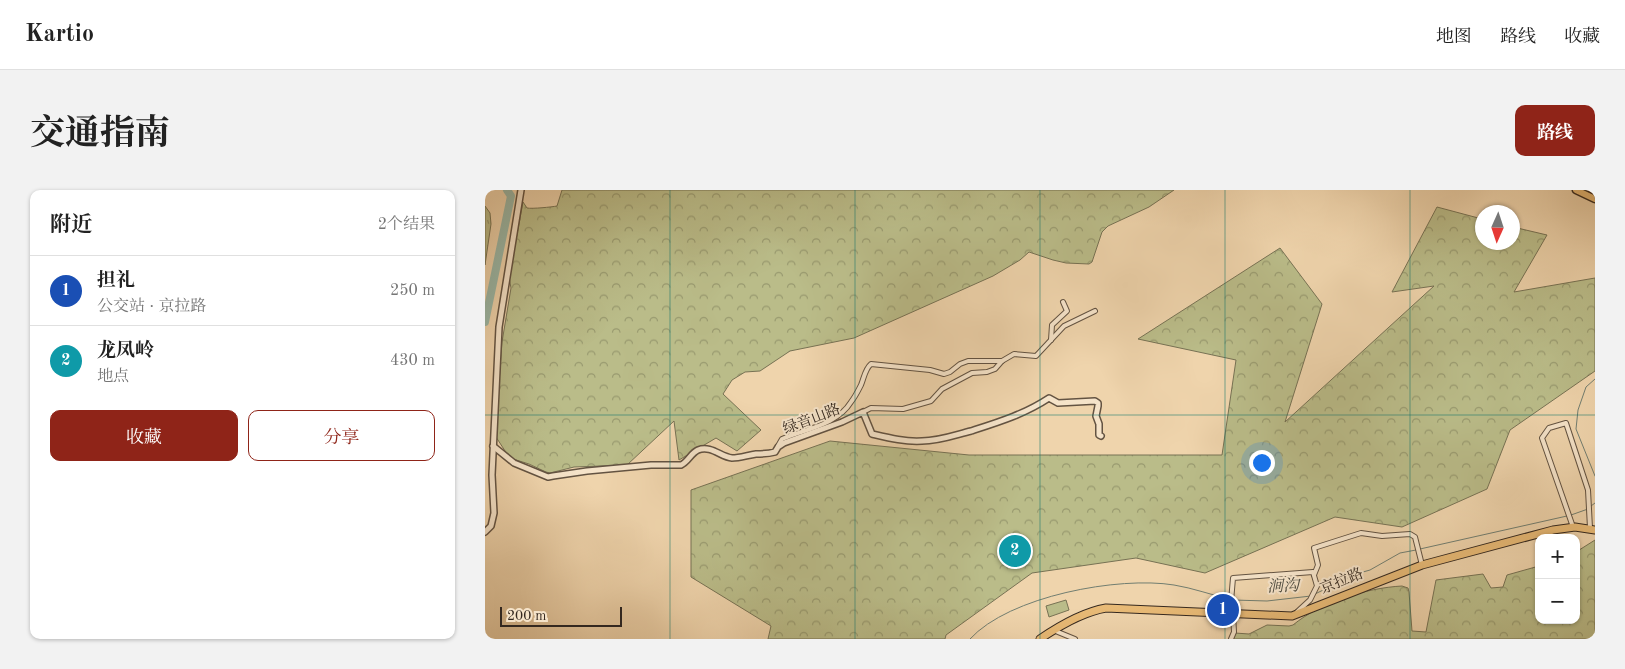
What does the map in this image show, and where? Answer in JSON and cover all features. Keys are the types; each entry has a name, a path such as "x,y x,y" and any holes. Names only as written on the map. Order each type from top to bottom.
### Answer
{"highway":[{"name":"京拉路","path":"1040,639 1053,630 1089,613 1106,608 1292,616 1422,565 1572,524 1593,529"}],"main road":[{"path":"1577,190 1595,199"}],"street":[{"path":"485,532 491,526 494,512 491,475 499,327 521,190"},
{"path":"1051,340 1052,325 1067,311 1063,302"},
{"path":"778,447 782,439 832,420 841,414 850,404 871,364 930,370 944,374 968,362 1002,360 1014,354 1036,356 1064,326 1095,311"},
{"path":"863,412 871,408 903,409 931,401 942,389 972,373 987,372 995,369 1002,360"},
{"name":"绿音山路","path":"493,446 514,463 548,477 651,465 681,465 685,464 698,450 716,451 733,458 768,454 775,452 784,443 863,412 872,434 903,440 923,441 949,437 1021,414 1049,398 1058,403 1095,401 1098,403 1095,416 1099,424 1099,436 1101,436"},
{"path":"1572,524 1542,438 1549,428 1566,423 1589,494 1590,518 1593,529"},
{"path":"1292,616 1310,600 1317,586 1314,575 1318,565 1314,548 1361,533 1382,536 1410,534 1415,537 1422,565"},
{"path":"1231,639 1234,632 1230,605 1233,578 1313,572 1314,575"},
{"path":"1053,630 1075,639"}],"green space":[{"path":"562,190 1174,190 1149,207 1108,226 1102,232 1092,262 1089,264 1066,263 1029,252 1020,260 993,276 854,338 790,351 760,371 745,372 732,380 723,394 761,430 737,451 716,438 679,460 674,421 627,465 574,467 550,473 513,459 507,454 496,437 496,424 502,342 511,288 509,277 523,202 527,208 557,206"},
{"path":"485,206 490,213 491,224 485,265"},
{"path":"1437,207 1475,217 1475,250 1520,250 1520,229 1547,235 1514,292 1595,278 1595,371 1510,430 1487,489 1402,527 1335,517 1205,573 1136,558 1032,573 946,635 945,639 768,639 771,626 691,577 691,490 830,441 969,455 1222,455 1236,360 1138,339 1280,248 1322,304 1285,422 1434,286 1392,292"},
{"path":"1595,540 1595,639 1230,639 1235,633 1249,634 1267,625 1293,625 1317,609 1359,593 1402,586 1408,588 1409,592 1412,631 1426,632 1436,580 1483,574 1491,588 1503,587 1507,575 1535,567 1535,624 1580,624 1580,549"},
{"path":"1066,600 1069,610 1049,617 1046,606"}],"waterway":[{"path":"485,322 511,196 507,190"},
{"name":"涧沟","path":"1595,379 1586,387 1578,410 1576,429 1595,476"},
{"name":"涧沟","path":"1591,506 1595,503"},
{"name":"涧沟","path":"1571,515 1588,509"},
{"name":"涧沟","path":"1420,549 1567,516"},
{"name":"涧沟","path":"1315,594 1356,574 1370,570 1400,553 1416,550"},
{"name":"涧沟","path":"970,639 988,624 1011,611 1066,592 1096,587 1151,583 1174,585 1230,599"},
{"name":"涧沟","path":"1233,600 1267,601 1311,596"}],"place":[{"name":"龙凤岭","path":"1015,551"},
{"name":"担礼","path":"1223,610"}]}
